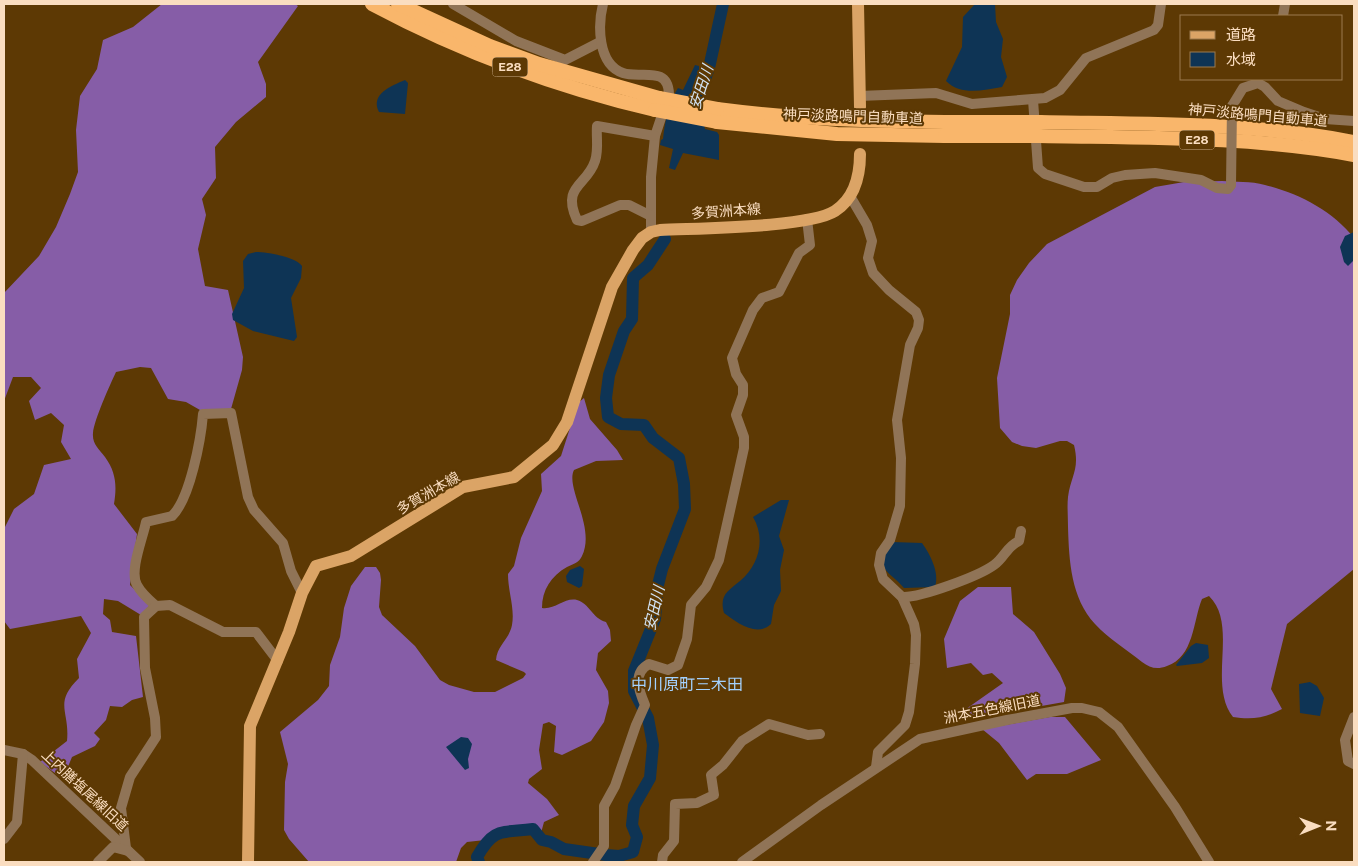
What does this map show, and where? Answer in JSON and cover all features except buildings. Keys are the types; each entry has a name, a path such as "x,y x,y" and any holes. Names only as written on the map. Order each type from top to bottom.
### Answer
{"highway":[{"name":"神戸淡路鳴門自動車道","path":"372,4 437,36 527,74 601,97 657,104 717,116 837,134 1040,122 1225,127 1279,131 1354,142"},
{"name":"神戸淡路鳴門自動車道","path":"398,4 498,49 657,104"},
{"name":"神戸淡路鳴門自動車道","path":"945,129 1039,136 1155,138 1270,144 1354,156"}],"main road":[{"path":"858,4 860,102"},
{"name":"多賀洲本線","path":"248,862 250,726 278,661 302,593 316,566 351,556 463,487 514,477 553,445 567,422 612,287 642,238 651,232 807,219 835,211 850,196 860,176 860,154"}],"street":[{"path":"453,4 516,41 565,60 600,42"},
{"path":"602,4 599,19 600,42 610,64 622,73 652,75 666,81 669,94 655,136 651,177 651,232"},
{"path":"860,102 936,93 972,104 1045,98 1060,90 1086,58 1154,30 1158,25 1161,4"},
{"path":"1033,100 1038,168 1045,174 1084,187 1097,186 1125,174 1155,173 1201,180 1228,189 1230,185 1232,106 1243,88 1258,83 1266,83 1278,101 1304,112 1325,119 1354,121"},
{"path":"651,216 629,205 620,205 582,222 577,220 571,199 595,162 598,145 597,126 655,136"},
{"path":"850,196 867,225 872,240 868,258 873,273 889,290 916,312 919,320 918,328 910,345 897,420 901,458 900,506 890,540 881,553 879,564 883,579 902,597 916,635 909,712 902,730 878,752 876,767"},
{"path":"597,857 604,842 604,806 616,786 644,709 638,686 641,670 649,664 668,670 678,665 687,639 691,605 706,587 719,560 744,442 736,415 743,395 743,385 736,374 732,358 753,310 762,298 779,292 799,253 810,245 807,219"},
{"path":"156,606 136,584 134,577 137,555 143,541 146,522 172,516 185,499 201,436 202,414 231,413 248,497 254,510 282,543 302,593"},
{"path":"902,597 950,586 984,571 996,563 1009,546 1019,541 1021,531"},
{"path":"98,862 113,847 129,850 121,808 130,777 156,737 155,718 145,668 144,617 156,606 170,605 223,632 256,632 278,661"},
{"name":"洲本五色線旧道","path":"742,862 757,857 876,767 916,741 930,736 1061,710 1082,708 1107,716 1118,727 1184,821 1209,862"},
{"path":"1354,717 1345,740 1348,761 1354,764"},
{"path":"662,862 662,855 674,841 674,804 697,803 714,795 711,775 723,765 742,741 769,724 808,735 820,734"},
{"name":"上内膳塩尾線旧道","path":"4,750 24,754 32,760 140,862"},
{"path":"4,838 17,822 24,754"}],"shaded area":[{"path":"162,4 295,4 298,6 258,62 266,84 266,97 236,122 215,147 216,178 202,199 206,215 198,249 205,286 228,290 243,357 242,370 231,409 200,410 186,402 168,399 151,368 140,367 116,372 96,420 93,433 94,440 96,446 109,463 113,474 115,485 114,504 137,534 130,585 150,605 141,615 118,601 104,599 103,614 110,620 112,632 136,636 143,697 132,700 122,707 110,706 106,720 94,733 100,739 95,746 72,757 63,779 40,762 67,741 65,701 71,687 79,678 77,659 91,633 81,616 10,629 4,621 4,529 14,509 34,494 44,465 71,459 61,442 64,425 51,413 35,420 29,401 41,388 31,377 13,377 4,401 4,293 39,256 56,227 70,194 78,172 76,130 80,96 97,69 103,40 133,27"},
{"path":"1222,181 1260,184 1277,188 1302,198 1336,219 1354,238 1354,569 1287,624 1271,689 1282,709 1264,716 1252,718 1233,717 1226,704 1222,688 1222,622 1218,608 1209,596 1202,599 1188,647 1183,655 1176,661 1160,668 1151,667 1142,662 1106,634 1087,614 1076,591 1069,553 1068,500 1069,489 1076,467 1074,445 1067,441 1060,441 1036,448 1012,442 1000,428 997,378 1010,314 1010,295 1017,280 1029,263 1047,244 1155,187 1184,182"},
{"path":"584,398 590,419 617,450 623,460 596,461 574,470 572,478 573,487 583,521 585,545 579,560 561,571 548,584 542,601 542,608 551,607 568,600 577,600 585,604 598,618 606,622 610,630 611,641 598,653 596,670 608,691 609,703 604,722 591,741 562,755 554,752 556,726 549,722 543,724 539,750 542,769 529,779 528,783 547,799 559,815 544,822 541,833 533,826 505,829 491,834 485,840 467,842 461,848 456,862 309,862 289,839 284,830 285,782 288,764 280,732 318,700 329,686 330,665 340,637 344,608 351,586 365,567 376,567 380,573 381,580 379,607 382,615 415,646 440,680 449,685 474,692 495,692 523,678 526,674 524,672 496,660 498,650 512,625 513,612 508,574 514,566 521,538 542,491 541,474 561,456 578,403"},
{"path":"978,587 1011,587 1013,614 1034,632 1060,674 1066,688 1064,702 973,718 966,709 1003,683 992,673 983,675 971,663 947,668 944,639 960,601"},
{"path":"1050,717 1065,717 1101,760 1067,774 1036,774 1027,780 999,743 982,729"}],"water":[{"path":"975,4 995,4 996,22 1003,39 1001,57 1007,77 1002,87 972,91 958,89 946,81 962,47 963,17"},
{"path":"695,65 699,66 705,129 717,132 719,135 719,160 683,153 675,170 669,168 673,149 660,145 663,139 669,106 678,88 683,90"},
{"path":"405,80 408,83 405,114 379,112 377,100 383,92"},
{"path":"1354,232 1354,260 1348,266 1344,262 1340,247 1345,236"},
{"path":"256,252 288,258 302,266 301,278 291,298 297,337 294,341 253,331 233,320 232,314 244,288 243,261 248,254"},
{"path":"781,500 789,500 779,536 784,550 780,570 781,591 774,605 771,624 765,628 753,629 740,624 724,613 723,602 728,591 747,575 756,560 760,543 757,525 753,517"},
{"path":"892,542 922,543 931,558 935,570 935,587 904,588 888,573 885,569 884,559"},
{"path":"580,566 584,569 582,586 579,588 567,582 566,576 570,570"},
{"path":"1196,643 1208,645 1209,658 1202,663 1177,666 1191,646"},
{"path":"1310,682 1317,686 1324,698 1320,716 1300,713 1299,684"},
{"path":"461,737 468,738 472,744 468,759 469,768 465,770 446,747"}],"waterway":[{"name":"安田川","path":"695,107 709,68 723,4"},
{"name":"安田川","path":"479,862 477,857 483,847 494,836 499,833 533,829 542,840 551,842 564,849 619,856 633,852 637,837 632,825 634,806 650,778 653,745 648,718 634,691 634,671 655,619 658,585 662,569 685,509 684,484 679,458 653,438 644,425 621,424 608,417 606,398 609,375 624,331 632,319 633,278 648,265 665,239"}],"district":[{"name":"中川原町三木田","path":"687,684"}]}
